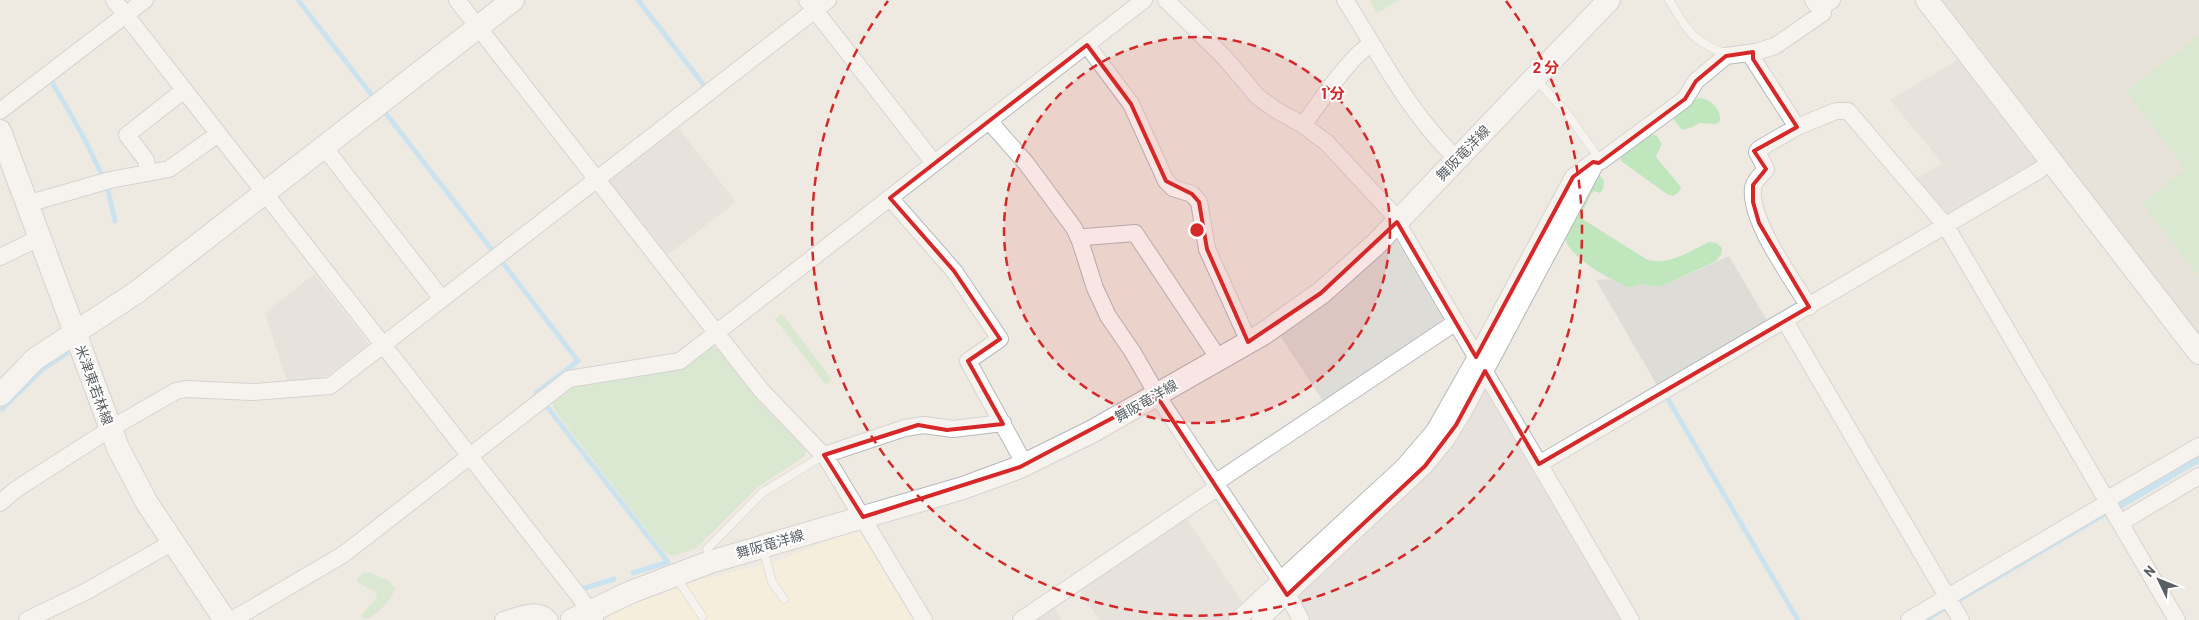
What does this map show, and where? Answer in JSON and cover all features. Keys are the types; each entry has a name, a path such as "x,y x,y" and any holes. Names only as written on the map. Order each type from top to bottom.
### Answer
{"main road":[{"path":"0,395 35,359 132,296 513,0"},
{"name":"舞阪竜洋線","path":"585,617 677,574 710,562 963,488 1025,465 1076,441 1249,342 1283,321 1358,262 1609,0"},
{"path":"1927,0 2199,353"},
{"name":"米津東若林線","path":"0,131 110,429 137,485 225,620"}],"street":[{"path":"114,0 470,456 585,617"},
{"path":"0,111 6,109 145,0"},
{"path":"457,0 771,402 824,455 924,620"},
{"path":"0,503 15,490 110,429 181,389 253,392 330,386 597,180 811,5 828,0"},
{"path":"232,620 344,554 570,379 680,361 1144,0"},
{"path":"1166,0 1224,57 1262,101 1303,125 1336,151 1391,212 1631,620"},
{"path":"1345,0 1415,113 1457,160"},
{"path":"1237,620 1283,588 1425,466 1456,426 1598,162 1685,98 1696,81 1726,56 1770,48 1784,41 1823,13 1822,3"},
{"path":"811,5 934,163"},
{"path":"1303,125 1339,77 1365,48 1371,44"},
{"path":"1087,45 1131,104 1166,181 1174,188 1192,194 1199,202 1205,241 1210,257 1249,342"},
{"path":"1753,52 1753,59 1797,127"},
{"path":"148,173 146,160 127,135 184,90"},
{"path":"1808,307 1759,223 1753,202 1754,185 1766,169 1757,152 1797,127 1836,111 1848,111 1946,226 2178,620"},
{"path":"989,121 1035,174 1070,222 1079,239 1103,307 1302,620"},
{"path":"27,204 110,180 169,169 218,134"},
{"path":"324,147 442,300"},
{"path":"1539,464 1946,226 2038,171 2051,161"},
{"path":"1260,620 1283,588 1419,449 1443,417 1573,177 1593,162 1598,162"},
{"path":"890,198 954,271 1000,339 968,361 1025,465"},
{"path":"1079,239 1136,233 1219,359"},
{"path":"0,257 39,238"},
{"path":"1785,321 1953,606"},
{"path":"1021,620 1456,322"},
{"path":"824,455 885,433 918,425 953,430 1003,423"},
{"path":"1909,620 1953,606 2113,511 2199,446"},
{"path":"2113,511 2199,476"},
{"path":"27,620 88,591 173,542"},
{"path":"503,620 533,612 545,614 550,620"}],"lane":[{"path":"1669,0 1694,38 1724,53 1726,56"},
{"path":"1535,78 1569,116 1598,162"},
{"path":"710,562 706,549 763,492 824,455"},
{"path":"762,547 772,582 784,599"},
{"path":"677,574 682,586 702,616"}],"highlighted area":[{"path":"1087,45 1131,104 1166,181 1192,194 1199,202 1207,249 1248,342 1321,293 1397,222 1476,357 1573,177 1593,162 1599,163 1685,99 1696,81 1726,56 1753,52 1753,59 1797,127 1754,151 1766,169 1753,185 1753,202 1759,223 1809,307 1539,464 1485,371 1456,425 1425,466 1287,595 1156,395 1020,467 863,517 824,455 918,425 947,430 1003,424 968,361 1000,339 954,271 890,198"}],"shaded area":[{"path":"1941,0 2199,0 2199,335"},
{"path":"1959,59 2037,160 2035,166 1948,218 1912,181 1942,163 1890,100"},
{"path":"677,126 736,202 665,257 606,182"},
{"path":"1393,241 1397,241 1446,324 1325,404 1279,334"},
{"path":"1729,256 1766,319 1765,324 1658,387 1596,280 1610,279 1630,288 1639,284 1660,287"},
{"path":"314,274 369,344 327,376 287,382 265,313"},
{"path":"1484,382 1624,620 1307,620 1293,596"},
{"path":"1185,516 1244,605 1228,620 1163,620 1158,614 1149,620 1099,620 1078,588"},
{"path":"855,530 864,533 915,620 611,620 607,614 661,590 777,561"},
{"path":"1052,605 1062,620 1030,620"}],"green space":[{"path":"1369,0 1400,0 1377,13"},
{"path":"2199,35 2199,277 2142,203 2185,169 2126,91"},
{"path":"1698,98 1710,102 1717,108 1720,121 1716,124 1699,123 1682,130 1674,120 1675,115"},
{"path":"1649,134 1657,136 1662,144 1656,157 1681,187 1678,193 1673,196 1667,194 1621,161 1621,156"},
{"path":"1599,175 1604,180 1603,189 1600,193 1594,191 1591,194 1581,215 1584,220 1646,259 1654,261 1670,260 1709,242 1716,243 1722,248 1721,255 1716,261 1660,287 1639,284 1630,288 1612,280 1593,268 1575,254 1565,239"},
{"path":"782,314 832,379 826,385 775,319"},
{"path":"709,345 719,350 765,408 802,445 806,450 805,456 758,487 695,549 672,556 664,552 556,412 553,407 554,400 565,389"},
{"path":"368,572 389,581 395,588 391,597 382,607 372,616 363,619 362,615 376,598 377,593 359,583 357,579 363,573"}],"water":[{"path":"2199,454 2199,463 2121,509 2117,503"}],"waterway":[{"path":"298,0 374,98"},
{"path":"638,0 703,84"},
{"path":"52,82 83,136 103,177"},
{"path":"384,111 492,250"},
{"path":"107,185 115,221"},
{"path":"503,263 578,361 536,393 539,397"},
{"path":"2,409 43,369 67,353"},
{"path":"1666,396 1798,620"},
{"path":"545,404 668,562 633,573"},
{"path":"1925,620 2110,511"},
{"path":"585,588 614,579"}]}
